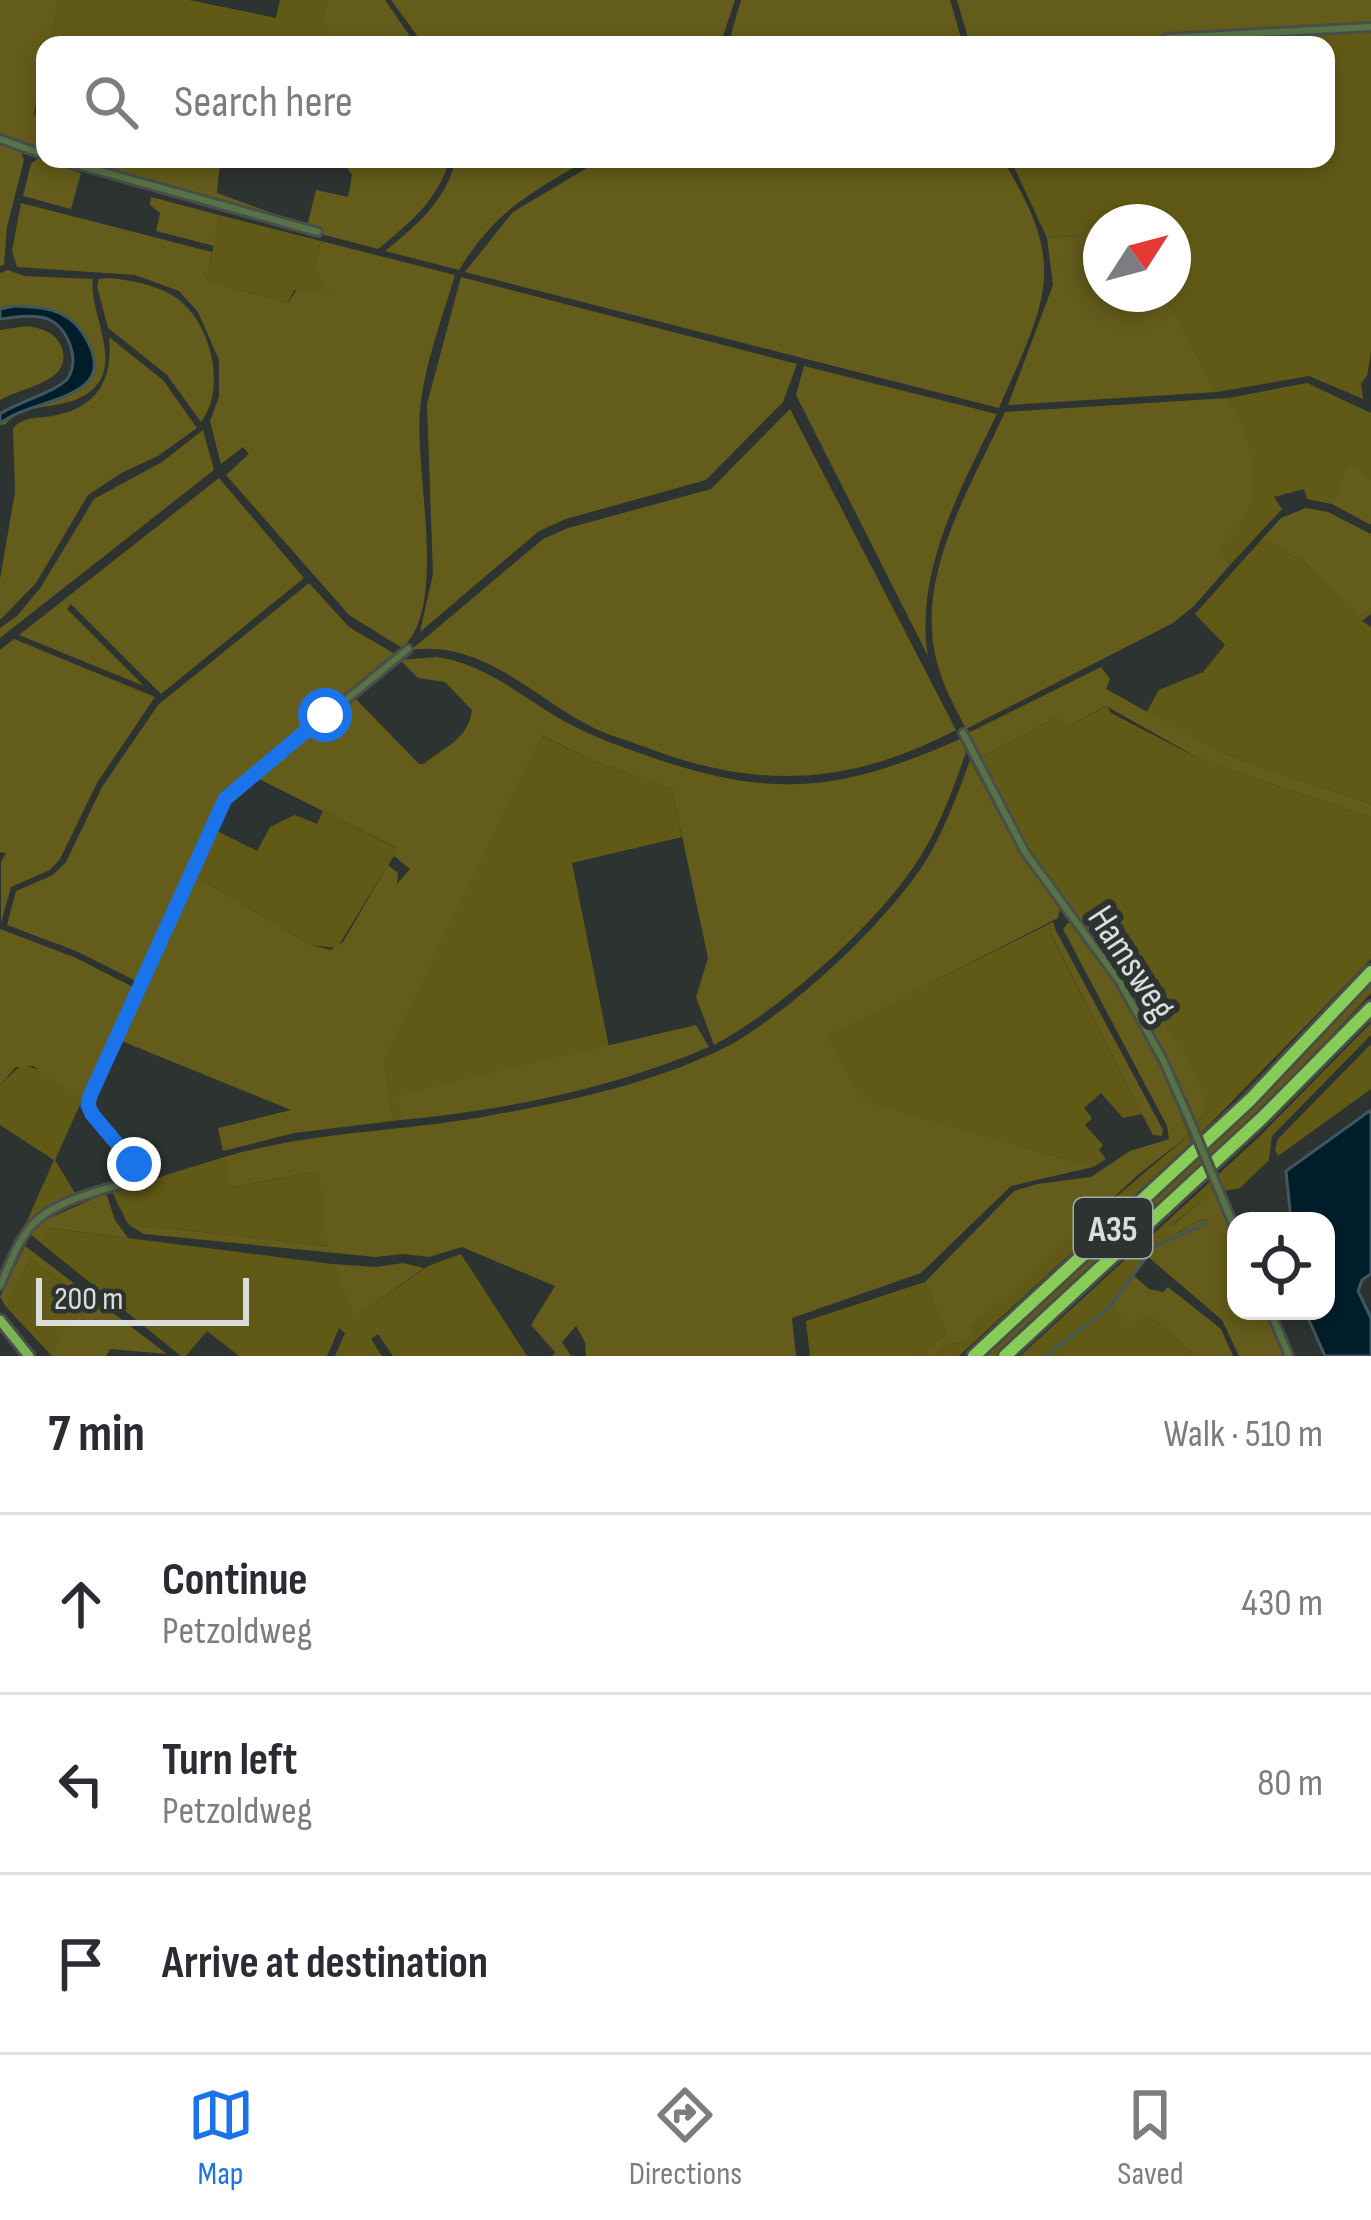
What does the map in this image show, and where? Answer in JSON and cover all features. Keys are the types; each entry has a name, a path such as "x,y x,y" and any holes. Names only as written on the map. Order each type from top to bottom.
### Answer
{"highway":[{"name":"A35","path":"974,1356 1250,1100 1371,973"},
{"name":"A35","path":"1005,1356 1262,1118 1371,1008"}],"main road":[{"path":"0,1324 29,1356"}],"street":[{"path":"1204,36 1371,27"},
{"path":"0,139 36,152"},
{"path":"89,168 318,232"},
{"path":"0,1286 22,1239 37,1221 54,1210 140,1178 88,1101 225,799 408,649"},
{"name":"Hamsweg","path":"963,733 1025,852 1120,982 1163,1060 1228,1212"},
{"path":"1274,1320 1289,1356"}],"shaded area":[{"path":"0,0 59,0 51,36 36,36 36,148 0,134"},
{"path":"59,0 189,0 276,18 280,0 328,0 322,20 327,28 325,36 51,36"},
{"path":"328,0 385,0 410,36 325,36 327,28 322,20"},
{"path":"391,0 735,0 723,36 417,36"},
{"path":"741,0 950,0 960,36 731,36"},
{"path":"957,0 1371,0 1371,26 1199,36 967,36"},
{"path":"1371,32 1371,351 1367,376 1361,383 1363,399 1309,376 1217,392 1174,312 1191,312 1191,204 1083,204 1083,236 1047,238 1014,168 1335,168 1335,36 1307,36"},
{"path":"0,144 21,152 24,160 7,227 4,265 0,266"},
{"path":"36,160 36,168 81,173 71,209 23,196"},
{"path":"90,168 219,168 217,193 269,212 269,220"},
{"path":"347,168 447,168 430,199 378,249 306,230 316,190 348,197 352,175"},
{"path":"453,168 573,168 501,218 459,270 385,251 438,200"},
{"path":"587,168 1007,168 1037,229 1044,284 1029,338 999,408 465,272 513,212"},
{"path":"151,197 219,215 214,246 156,231 160,213 150,205"},
{"path":"21,203 212,252 207,281 288,303 297,289 331,296 313,270 321,241 455,275 422,394 419,436 427,571 416,629 402,648 349,615 226,475 249,454 243,447 221,464 210,421 219,397 219,360 198,312 179,291 135,275 17,267 12,251"},
{"path":"219,215 321,241 313,270 332,297 294,290 288,303 207,281"},
{"path":"1083,236 1083,312 1174,312 1217,392 1008,405 1053,285 1047,238"},
{"path":"8,270 24,276 93,279 105,365 101,379 82,397 23,412 5,425 0,424 12,417 25,411 80,389 91,366 84,337 68,318 39,309 0,309 0,273"},
{"path":"461,277 797,364 783,402 706,480 539,531 420,632 433,574 427,404"},
{"path":"99,279 165,291 196,319 214,372 209,407 201,422 167,375 108,328 97,286"},
{"path":"27,326 58,341 64,358 61,368 44,382 0,400 0,330"},
{"path":"109,337 163,380 197,428 88,495 36,583 0,620 0,579 15,492 13,428 28,419 72,411 93,397 106,376"},
{"path":"804,366 997,414 956,501 934,562 925,625 928,656 796,395"},
{"path":"1307,383 1371,413 1371,480 1358,467 1347,465 1332,504 1307,499 1304,489 1274,497 1282,509 1230,565 1216,549 1242,520 1251,474 1246,442 1228,398"},
{"path":"1228,398 1248,442 1253,473 1243,520 1217,549 1230,565 1173,623 966,729 939,669 932,636 933,603 948,536 1005,412"},
{"path":"790,409 956,730 917,749 840,771 802,776 726,770 593,728 479,660 435,649 411,650 543,539 711,489"},
{"path":"203,430 214,470 0,638 0,628 41,587 94,499 162,462"},
{"path":"1347,465 1358,467 1371,480 1371,525 1332,504"},
{"path":"219,478 304,578 161,694 71,604 67,609 144,686 19,635"},
{"path":"1306,508 1328,512 1371,534 1371,608 1357,618 1304,562 1262,539 1281,518"},
{"path":"1262,539 1304,562 1357,618 1371,608 1362,621 1371,627 1371,804 1220,752 1146,713 1159,690 1203,672 1225,645 1195,614"},
{"path":"309,583 349,627 395,654 223,800 138,982 76,951 7,925 16,891 53,875 66,862 102,787 158,705"},
{"path":"14,639 155,697 97,783 60,859 50,870 11,887 1,923 1,862 6,853 0,852 0,650"},
{"path":"437,657 489,675 597,737 735,780 808,784 843,779 960,739 966,752 932,836 887,902 801,984 714,1045 696,997 708,958 672,789 593,761 541,735 385,1060 393,1121 294,1133 223,1151 218,1128 291,1110 119,1040 196,876 311,945 331,950 343,942 388,865 398,873 397,884 410,869 394,856 397,848 257,778 355,698 424,764 461,736 472,710 445,682 418,678 400,660"},
{"path":"1101,667 1110,679 1106,689 1220,752 1371,804 1371,818 1200,759 1106,706 1069,726 1055,718 980,758 968,733"},
{"path":"1107,706 1111,713 1200,759 1371,818 1371,959 1199,1135 1195,1125 1207,1111 1027,848 980,758 1055,718 1069,726"},
{"path":"540,735 593,761 672,789 682,837 572,863 609,1047 398,1095 401,1120 393,1121 385,1060"},
{"path":"970,760 1018,850 1060,908 1058,918 827,1036 861,1100 1093,1167 1011,1186 921,1273 792,1318 796,1356 586,1356 576,1326 562,1342 571,1356 553,1356 555,1352 531,1325 555,1286 462,1247 429,1257 376,1257 144,1234 128,1224 328,1246 318,1171 230,1188 224,1157 291,1142 551,1104 637,1082 720,1050 806,990 892,905 931,852"},
{"path":"323,811 398,849 337,948 311,945 196,876 217,831 257,851 270,827 295,815 317,824"},
{"path":"1044,873 1112,950 1185,1057 1207,1111 1195,1125 1139,1010"},
{"path":"1070,921 1123,995 1189,1135 1139,1174 971,1327 972,1334 961,1343 947,1344 934,1356 922,1356 946,1334 925,1282 1014,1191 1091,1177 1130,1151 1169,1139 1167,1126 1063,929"},
{"path":"1053,922 1056,931 1051,935 1142,1114 1123,1118 1101,1093 1084,1108 1092,1118 1085,1125 1103,1145 1099,1150 1106,1159 1093,1167 860,1100 826,1035"},
{"path":"0,929 74,957 135,988 82,1100 33,1066 16,1067 0,1085"},
{"path":"1056,931 1163,1130 1162,1136 1153,1135 1142,1114 1051,934"},
{"path":"1371,983 1371,993 1234,1133 997,1356 986,1356 1215,1142"},
{"path":"1371,1023 1371,1035 1272,1136 1269,1160 1240,1188 1224,1191 1228,1202 1221,1209 1211,1188 1172,1225 1177,1233 1202,1219 1212,1220 1158,1244 1113,1303 1149,1316 1197,1356 1020,1356 1259,1137"},
{"path":"696,1025 709,1047 634,1075 519,1104 401,1120 397,1095"},
{"path":"1371,1044 1371,1089 1278,1156 1278,1139"},
{"path":"22,1064 42,1071 82,1100 55,1160 78,1198 27,1221 54,1160 0,1125 0,1085"},
{"path":"1189,1135 1192,1142 959,1356 934,1356 947,1344 961,1343 971,1327 1051,1252"},
{"path":"224,1157 231,1188 318,1171 329,1246 128,1224 112,1192"},
{"path":"1211,1187 1227,1223 1227,1320 1270,1320 1286,1356 1239,1356 1222,1320 1146,1255 1158,1244 1206,1226 1211,1220 1202,1219 1176,1233 1167,1230 1206,1197"},
{"path":"106,1193 115,1220 128,1238 49,1228 41,1243 29,1233 34,1225"},
{"path":"48,1228 332,1264 357,1316 428,1266 461,1254 527,1356 393,1356 378,1334 371,1339 382,1356 335,1356 345,1333 339,1328 327,1356 239,1356 207,1331 181,1356 41,1243"},
{"path":"25,1246 167,1354 110,1349 106,1356 52,1356 65,1328 91,1306 31,1258 7,1308 0,1297"},
{"path":"31,1258 91,1306 52,1356 7,1308"},
{"path":"403,1263 424,1268 356,1317 332,1264 376,1267"},
{"path":"1132,1274 1149,1289 1163,1292 1168,1287 1221,1329 1233,1356 1197,1356 1149,1316 1125,1324 1113,1303"},
{"path":"925,1282 946,1334 922,1356 810,1356 806,1321"}],"water":[{"path":"44,308 68,318 82,332 93,355 93,372 70,394 0,424 0,414 63,383 73,362 66,337 55,323 31,316 0,319 0,309"},
{"path":"1371,1110 1371,1274 1358,1291 1371,1318 1371,1356 1325,1356 1309,1320 1335,1320 1335,1212 1290,1212 1286,1171"}],"waterway":[{"path":"1045,1356 1109,1308 1154,1247 1206,1223"}],"route":[{"path":"134,1164 92,1114 90,1096 225,799 325,715"}]}
